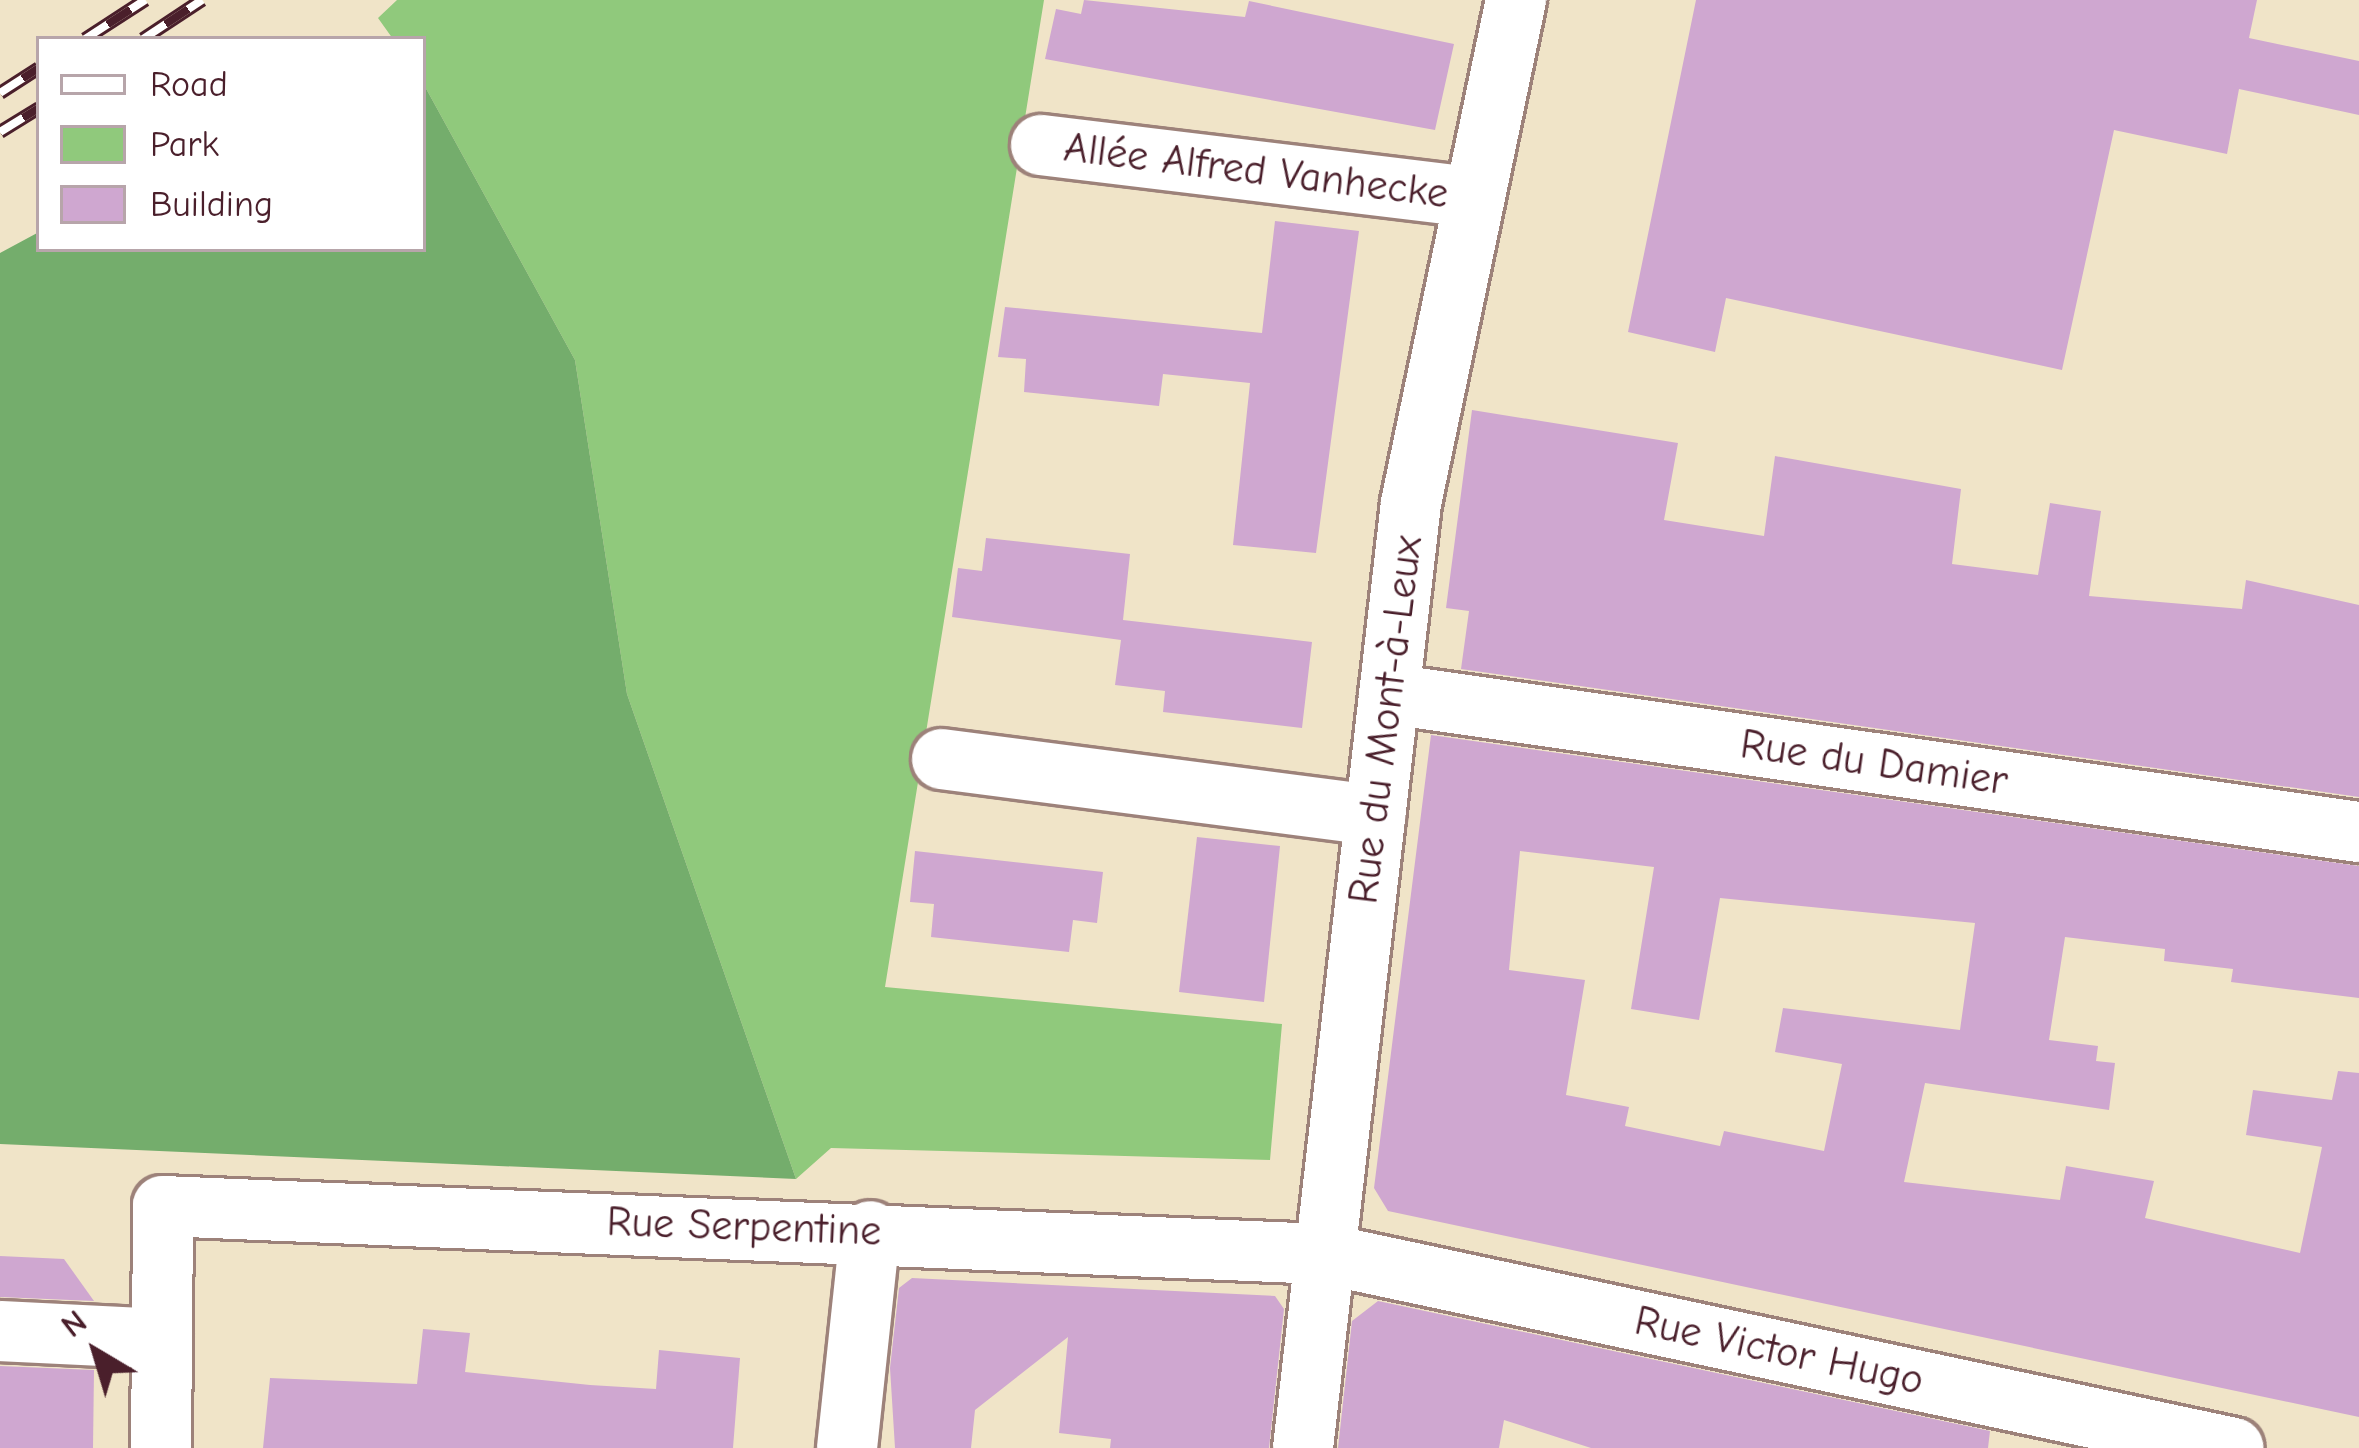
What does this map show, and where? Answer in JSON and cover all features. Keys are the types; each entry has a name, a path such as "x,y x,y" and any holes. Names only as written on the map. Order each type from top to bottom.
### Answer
{"street":[{"name":"Rue du Mont-à-Leux","path":"1303,1448 1426,401 1516,0"},
{"name":"Allée Alfred Vanhecke","path":"1041,145 1470,197"},
{"name":"Rue du Damier","path":"1389,694 2359,832"},
{"path":"942,759 1375,815"},
{"name":"Rue Serpentine","path":"162,1339 163,1206 870,1231 1325,1254"},
{"path":"847,1448 870,1231"},
{"name":"Rue Victor Hugo","path":"1325,1254 2234,1448"},
{"path":"0,1331 162,1339 161,1448"}],"green space":[{"path":"397,0 1044,0 885,987 1282,1024 1270,1160 831,1148 796,1179 627,694 575,360 426,88 426,36 391,36 378,18"},
{"path":"426,88 575,360 627,694 796,1179 0,1144 0,253 36,234 36,252 426,252"}],"building":[{"path":"1084,0 1245,17 1249,1 1454,44 1435,130 1045,59 1056,9 1081,14"},
{"path":"1696,0 2257,0 2249,38 2359,61 2359,115 2239,89 2227,154 2114,130 2062,370 1726,298 1715,352 1628,332"},
{"path":"1275,221 1359,231 1316,553 1233,545 1250,383 1163,374 1159,406 1024,392 1026,359 998,357 1005,307 1262,333"},
{"path":"1472,410 1678,443 1664,520 1764,536 1775,456 1961,489 1952,564 2038,575 2050,503 2101,511 2089,596 2242,609 2246,580 2359,605 2359,797 1461,669 1469,611 1446,608"},
{"path":"986,538 1130,554 1123,620 1312,642 1302,728 1163,712 1165,691 1115,685 1121,640 952,617 958,568 982,571"},
{"path":"1431,735 2359,866 2359,998 2231,982 2233,969 2164,961 2165,949 2065,937 2049,1040 2098,1046 2096,1061 2115,1063 2109,1110 1925,1083 1904,1182 2060,1200 2066,1166 2154,1181 2145,1218 2300,1253 2322,1147 2246,1135 2253,1090 2332,1100 2338,1071 2359,1073 2359,1417 1388,1211 1374,1188","holes":["1520,851 1654,867 1631,1009 1699,1020 1720,898 1975,923 1960,1030 1783,1008 1775,1052 1842,1064 1824,1151 1724,1131 1720,1146 1625,1126 1629,1107 1566,1095 1585,980 1509,970"]},
{"path":"1197,837 1280,846 1264,1002 1179,992"},
{"path":"915,851 1103,872 1097,923 1073,920 1069,952 931,937 934,904 910,902"},
{"path":"0,1256 64,1259 94,1301 0,1297"},
{"path":"912,1278 1275,1296 1284,1309 1269,1448 1110,1448 1111,1439 1059,1433 1068,1337 975,1410 971,1448 895,1448 890,1368 899,1288"},
{"path":"1378,1301 1990,1431 1988,1448 1591,1448 1504,1420 1499,1448 1338,1448 1352,1321"},
{"path":"423,1329 470,1333 465,1372 590,1385 656,1389 659,1350 740,1358 733,1448 263,1448 270,1378 417,1384"},
{"path":"0,1366 94,1370 93,1448 0,1448"}],"railway":[{"path":"90,36 145,0"},
{"path":"148,36 202,0"},
{"path":"0,93 36,70"},
{"path":"0,132 36,110"}]}
